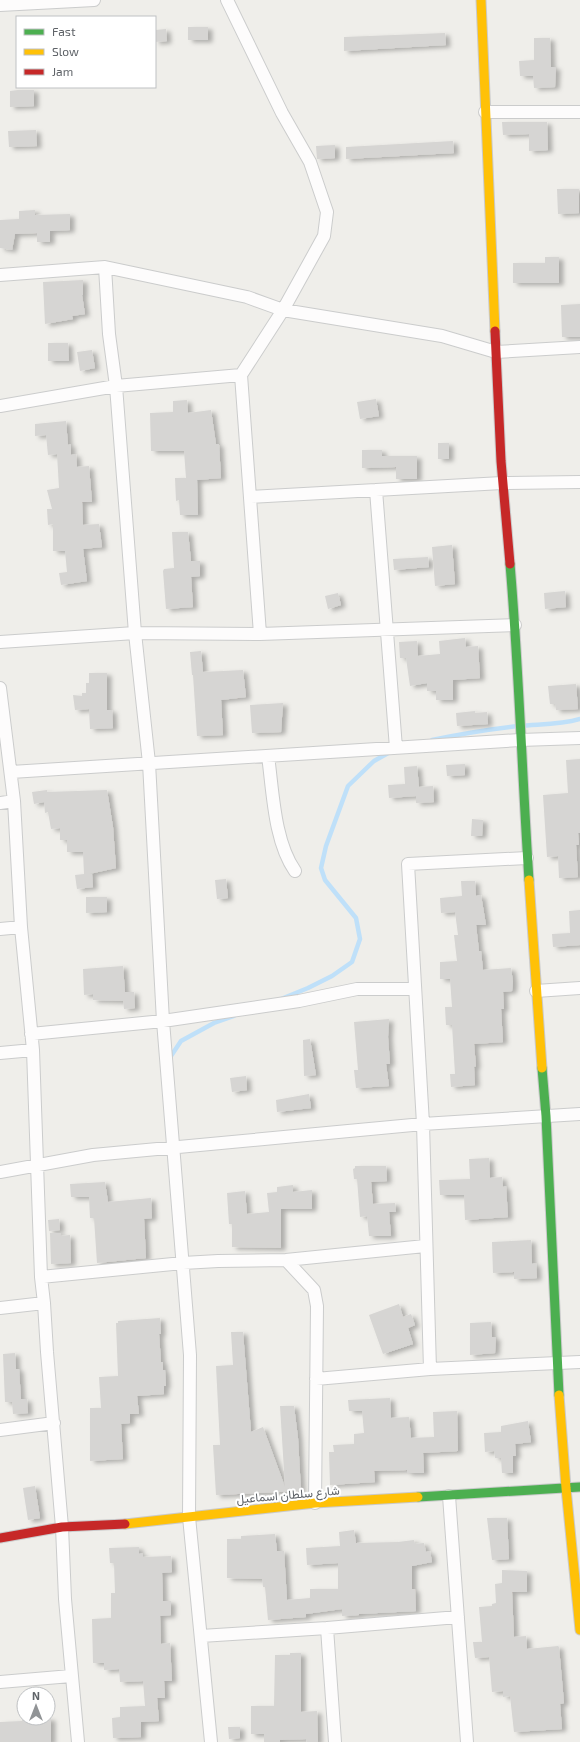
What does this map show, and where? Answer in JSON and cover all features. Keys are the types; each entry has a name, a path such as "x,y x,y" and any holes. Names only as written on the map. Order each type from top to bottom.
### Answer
{"street":[{"path":"0,6 94,0"},
{"path":"227,0 282,113 310,162 327,212 324,236 283,310 241,375 260,634"},
{"path":"481,0 484,112 502,483 515,625 520,740 536,991 546,1116 557,1363 566,1488 580,1630"},
{"path":"484,112 580,112"},
{"path":"105,267 109,334 116,386 135,633 150,764 163,1021 190,1355 189,1517 211,1742"},
{"path":"0,275 105,267 247,297 283,310 442,336 496,352 580,347"},
{"path":"0,406 116,386 241,375"},
{"path":"250,497 502,483 580,482"},
{"path":"376,490 382,549 396,748"},
{"path":"0,642 135,633 260,634 515,625"},
{"path":"0,688 14,801 21,927 33,1050 41,1278 62,1527 65,1599 71,1676 78,1742"},
{"path":"11,772 520,740 580,738"},
{"path":"268,756 281,843 289,862 295,871"},
{"path":"0,803 14,801"},
{"path":"430,1369 425,1246 423,1124 408,864 528,858"},
{"path":"0,929 21,927"},
{"path":"536,991 580,988"},
{"path":"31,1034 163,1021 299,1001 357,989 415,989"},
{"path":"0,1053 33,1050"},
{"path":"0,1172 93,1155 173,1149 423,1124 580,1114"},
{"path":"41,1278 183,1263 286,1260 425,1246"},
{"path":"286,1260 314,1290 318,1322 315,1504"},
{"path":"0,1308 44,1304"},
{"path":"316,1379 430,1369 580,1362"},
{"path":"0,1430 54,1423"},
{"name":"شارع سلطان اسماعيل","path":"0,1538 62,1527 122,1524 315,1504 580,1487"},
{"path":"449,1496 467,1742"},
{"path":"201,1636 327,1628 458,1617"},
{"path":"327,1628 335,1742"},
{"path":"0,1682 71,1676"}],"building":[{"path":"188,27 208,27 208,40 188,40"},
{"path":"166,29 167,41 156,42 156,30"},
{"path":"445,33 446,45 344,51 344,37"},
{"path":"534,38 550,38 551,67 556,67 555,87 534,88 533,76 520,76 519,61 534,60"},
{"path":"34,90 34,106 10,107 10,91"},
{"path":"502,122 547,122 548,150 529,151 529,134 503,135"},
{"path":"36,130 37,146 9,147 8,131"},
{"path":"453,141 454,153 346,159 346,147"},
{"path":"335,145 335,158 317,159 316,146"},
{"path":"557,189 579,189 579,213 558,214"},
{"path":"35,210 35,215 70,214 70,230 50,231 50,242 37,242 37,233 15,234 12,250 0,248 0,220 19,219 19,211"},
{"path":"545,257 559,257 559,283 513,283 513,263 545,263"},
{"path":"83,280 82,295 85,314 72,316 73,319 45,324 43,282"},
{"path":"580,304 580,337 562,337 561,305"},
{"path":"48,343 68,343 69,361 48,361"},
{"path":"92,350 95,368 80,371 77,352"},
{"path":"376,399 379,416 360,419 357,402"},
{"path":"187,400 188,413 211,410 216,444 219,444 221,478 197,480 198,515 180,515 179,500 176,501 175,478 186,478 184,451 151,451 150,413 173,412 173,401"},
{"path":"66,421 68,445 71,444 71,455 76,454 77,467 89,466 92,502 82,502 83,525 99,524 102,547 83,549 87,581 61,585 59,573 67,572 65,551 53,551 53,524 48,525 47,509 52,509 47,490 59,488 57,454 48,455 46,435 35,436 35,424"},
{"path":"438,443 449,443 449,459 438,459"},
{"path":"362,450 382,450 382,456 417,456 417,479 396,479 396,467 362,468"},
{"path":"172,532 188,532 191,561 200,561 200,576 191,577 193,607 166,609 163,571 164,569 174,568"},
{"path":"452,545 455,584 435,586 432,547"},
{"path":"428,557 429,567 394,570 393,559"},
{"path":"565,591 566,607 545,609 544,593"},
{"path":"338,593 341,605 328,609 325,596"},
{"path":"465,638 466,647 478,646 480,678 453,680 453,700 436,700 436,691 427,691 427,683 410,686 406,658 400,658 399,642 417,641 418,656 440,654 439,641"},
{"path":"201,651 203,672 243,670 246,697 221,700 223,735 197,736 190,652"},
{"path":"89,673 107,673 107,710 112,710 113,728 90,729 89,709 75,710 73,695 82,696 82,693 86,693 86,683 89,683"},
{"path":"576,684 578,709 556,710 555,704 550,704 548,686"},
{"path":"283,703 281,732 252,733 250,705"},
{"path":"475,711 475,713 487,712 488,724 457,726 456,713"},
{"path":"580,759 580,833 578,833 579,845 576,845 578,877 559,878 558,856 547,857 543,795 568,793 566,760"},
{"path":"465,764 465,775 447,776 446,765"},
{"path":"417,766 419,787 433,786 434,802 416,803 416,796 389,798 388,785 405,784 404,767"},
{"path":"47,790 47,792 107,790 113,827 116,868 89,874 92,874 93,887 77,889 75,875 84,874 83,852 67,852 67,840 60,840 60,828 51,829 48,812 45,813 44,802 34,804 32,792"},
{"path":"472,819 483,820 482,836 471,836"},
{"path":"226,879 228,898 217,899 215,880"},
{"path":"461,881 475,881 476,896 481,895 486,925 476,925 483,970 511,968 513,982 512,991 503,992 504,1009 501,1009 503,1042 474,1044 476,1066 474,1067 475,1085 451,1087 450,1074 455,1074 452,1025 446,1025 445,1007 452,1007 450,979 440,979 440,962 457,961 454,935 458,935 455,912 441,913 440,898 462,896"},
{"path":"86,897 107,897 107,912 86,913"},
{"path":"580,910 580,945 553,947 552,934 570,933 569,911"},
{"path":"123,966 125,992 134,992 135,1008 124,1009 123,1001 93,1000 93,994 84,995 83,969"},
{"path":"389,1019 388,1037 390,1064 386,1064 389,1086 356,1088 354,1070 358,1070 354,1022"},
{"path":"310,1039 316,1075 304,1076 303,1040"},
{"path":"246,1076 247,1090 232,1092 230,1078"},
{"path":"309,1094 311,1108 277,1112 276,1100"},
{"path":"489,1158 490,1178 502,1177 503,1187 506,1186 508,1217 465,1220 464,1195 440,1195 439,1180 470,1179 469,1159"},
{"path":"355,1166 386,1166 387,1181 371,1182 373,1204 395,1203 396,1212 389,1212 391,1236 369,1236 367,1216 360,1217 357,1179 354,1179 353,1169"},
{"path":"105,1182 108,1202 151,1198 152,1218 144,1219 146,1258 97,1263 94,1218 90,1218 89,1197 71,1197 70,1184"},
{"path":"293,1185 293,1192 312,1190 312,1209 281,1209 281,1248 232,1247 232,1224 229,1224 227,1193 245,1191 247,1214 269,1212 267,1193 277,1192 277,1187"},
{"path":"59,1219 60,1230 49,1231 48,1220"},
{"path":"50,1233 61,1233 61,1236 70,1235 71,1263 51,1264"},
{"path":"531,1240 532,1264 536,1263 537,1278 514,1279 514,1272 493,1273 492,1242"},
{"path":"399,1304 403,1317 411,1314 415,1325 408,1328 413,1344 383,1354 369,1315"},
{"path":"160,1318 161,1334 159,1334 161,1362 163,1362 163,1370 165,1370 166,1386 164,1386 164,1394 137,1396 139,1414 130,1414 130,1423 121,1424 123,1459 90,1461 90,1408 101,1408 99,1377 118,1376 116,1323 118,1323 118,1321"},
{"path":"491,1322 492,1337 496,1337 495,1353 470,1355 470,1323"},
{"path":"231,1332 243,1332 251,1432 263,1427 285,1487 280,1406 294,1406 298,1438 301,1491 216,1495 213,1445 220,1445 216,1366 233,1365"},
{"path":"15,1353 16,1369 19,1369 21,1399 27,1399 28,1413 13,1414 12,1402 5,1402 3,1354"},
{"path":"390,1398 391,1418 409,1417 411,1438 434,1437 433,1412 457,1411 458,1451 423,1453 424,1473 407,1473 407,1470 374,1471 375,1482 330,1485 329,1452 334,1452 333,1445 354,1444 354,1434 364,1433 362,1411 349,1411 348,1400"},
{"path":"528,1421 531,1442 515,1444 516,1456 513,1456 513,1473 502,1473 501,1458 495,1458 494,1451 485,1452 484,1433 501,1432 501,1426"},
{"path":"35,1486 40,1518 28,1520 23,1488"},
{"path":"487,1518 507,1518 509,1559 492,1560"},
{"path":"354,1530 356,1543 414,1540 415,1544 424,1543 426,1552 430,1551 432,1562 412,1566 412,1589 415,1589 416,1611 342,1616 342,1609 306,1614 306,1617 268,1620 265,1587 263,1587 262,1579 227,1578 227,1539 241,1539 241,1536 275,1534 277,1551 284,1551 287,1600 310,1598 310,1589 338,1589 338,1563 307,1565 306,1548 340,1546 339,1532"},
{"path":"139,1547 139,1554 143,1553 143,1557 171,1556 172,1572 162,1573 163,1601 171,1601 171,1615 160,1616 161,1644 170,1643 172,1681 164,1681 165,1698 157,1698 159,1721 141,1722 141,1737 113,1738 112,1718 120,1717 120,1707 145,1706 143,1681 120,1682 119,1669 104,1670 104,1663 93,1663 92,1619 111,1618 111,1593 115,1593 114,1563 110,1563 109,1548"},
{"path":"502,1570 527,1571 527,1592 512,1592 514,1637 526,1636 527,1649 559,1647 564,1703 560,1704 562,1729 514,1732 510,1696 503,1697 503,1691 492,1692 489,1657 475,1658 473,1642 482,1642 479,1607 492,1606 492,1604 496,1603 495,1584 502,1583"},
{"path":"290,1653 301,1653 301,1712 317,1711 318,1742 307,1742 306,1739 264,1742 264,1734 251,1734 251,1706 274,1706 275,1655 290,1655"},
{"path":"16,1721 16,1726 51,1726 51,1742 0,1742 0,1722"},
{"path":"228,1727 240,1727 240,1738 229,1739"}],"waterway":[{"path":"432,740 497,729 557,723 580,719"},
{"path":"281,999 332,976 352,962 360,939 356,918 325,880 321,868 326,846 348,786 374,761 390,752"},
{"path":"169,1059 181,1041 214,1023 234,1016"}],"traffic: fast":[{"path":"510,564 516,643 529,880"},
{"path":"542,1068 546,1116 559,1395"},
{"path":"418,1497 580,1487"}],"traffic: slow":[{"path":"481,0 495,331"},
{"path":"529,880 542,1068"},
{"path":"559,1395 566,1488 580,1630"},
{"path":"125,1524 315,1503 418,1497"}],"traffic: jam":[{"path":"495,331 501,461 510,564"},
{"path":"0,1538 62,1527 125,1524"}]}
